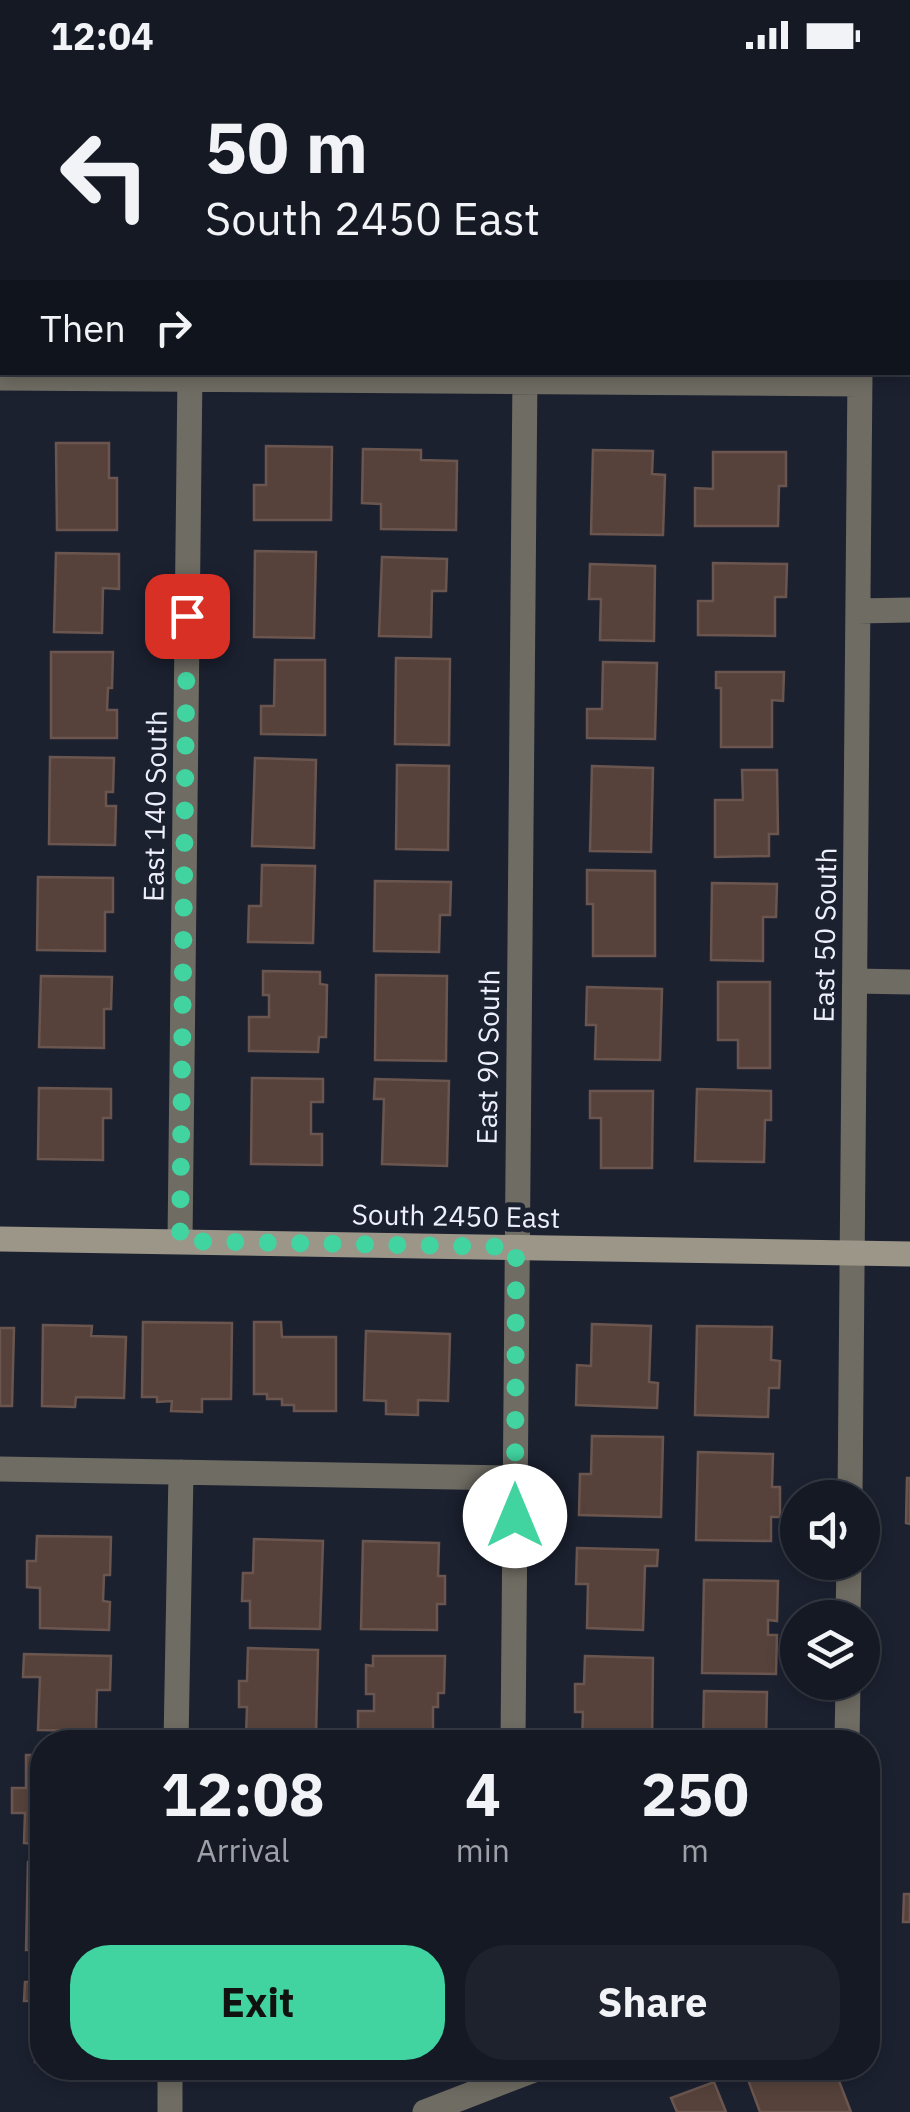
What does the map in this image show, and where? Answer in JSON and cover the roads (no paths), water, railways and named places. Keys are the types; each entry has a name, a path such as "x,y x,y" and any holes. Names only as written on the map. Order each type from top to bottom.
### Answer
{"street":[{"name":"East 140 South","path":"180,1241 190,377"},
{"path":"0,378 860,378"},
{"name":"East 90 South","path":"513,1730 525,378"},
{"name":"East 50 South","path":"850,1480 860,378"},
{"path":"858,611 910,610"},
{"path":"854,980 910,982"},
{"name":"South 2450 East","path":"0,1240 910,1254"},
{"path":"0,1469 516,1478"},
{"path":"176,1730 181,1472"},
{"path":"847,1730 848,1700"},
{"path":"170,2080 170,2112"},
{"path":"425,2112 495,2080"}]}
